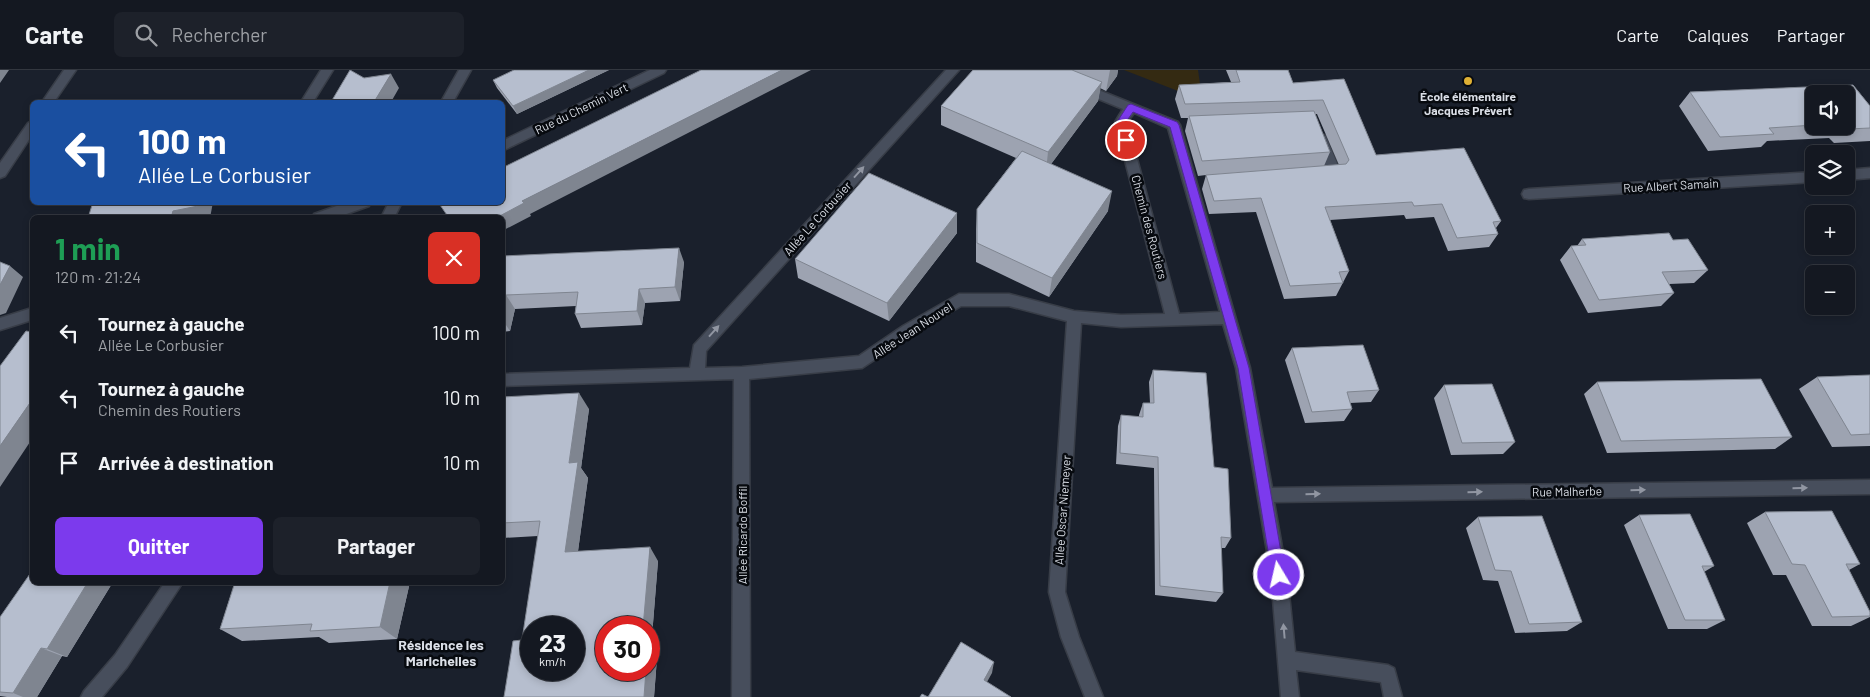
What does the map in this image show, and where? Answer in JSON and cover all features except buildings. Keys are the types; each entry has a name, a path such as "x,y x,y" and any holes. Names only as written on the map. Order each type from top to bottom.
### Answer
{"street":[{"path":"49,100 70,70"},
{"path":"308,100 327,70"},
{"path":"449,100 465,70"},
{"name":"Rue du Chemin Vert","path":"505,146 660,70"},
{"name":"Allée Le Corbusier","path":"697,374 698,349 952,70"},
{"path":"1071,84 1179,125 1196,182 1249,397 1279,575 1290,697"},
{"name":"Chemin des Routiers","path":"1131,108 1122,122 1174,320"},
{"path":"1306,175 1334,173 1316,128"},
{"path":"0,173 30,129"},
{"path":"1855,174 1870,173"},
{"name":"Rue Albert Samain","path":"1529,194 1805,178"},
{"path":"327,215 355,205"},
{"name":"Allée Jean Nouvel","path":"505,380 742,373 862,362 908,330 959,300 1009,300 1074,316 1121,321 1230,318"},
{"path":"0,324 30,315"},
{"name":"Allée Oscar Niemeyer","path":"1074,316 1057,592 1070,637 1094,697"},
{"name":"Allée Ricardo Boffil","path":"740,697 742,373"},
{"name":"Rue Malherbe","path":"1264,495 1870,487"},
{"path":"90,697 121,661 173,585"},
{"path":"1286,660 1388,674 1392,697"}],"shaded area":[{"path":"1124,70 1198,70 1201,91 1178,91"}],"place":[{"name":"École élémentaire Jacques Prévert","path":"1468,81"}],"district":[{"name":"Résidence les Marichelles","path":"441,652"}],"route":[{"path":"1126,140 1122,122 1131,108 1161,118 1174,125 1243,368 1279,575"}]}
